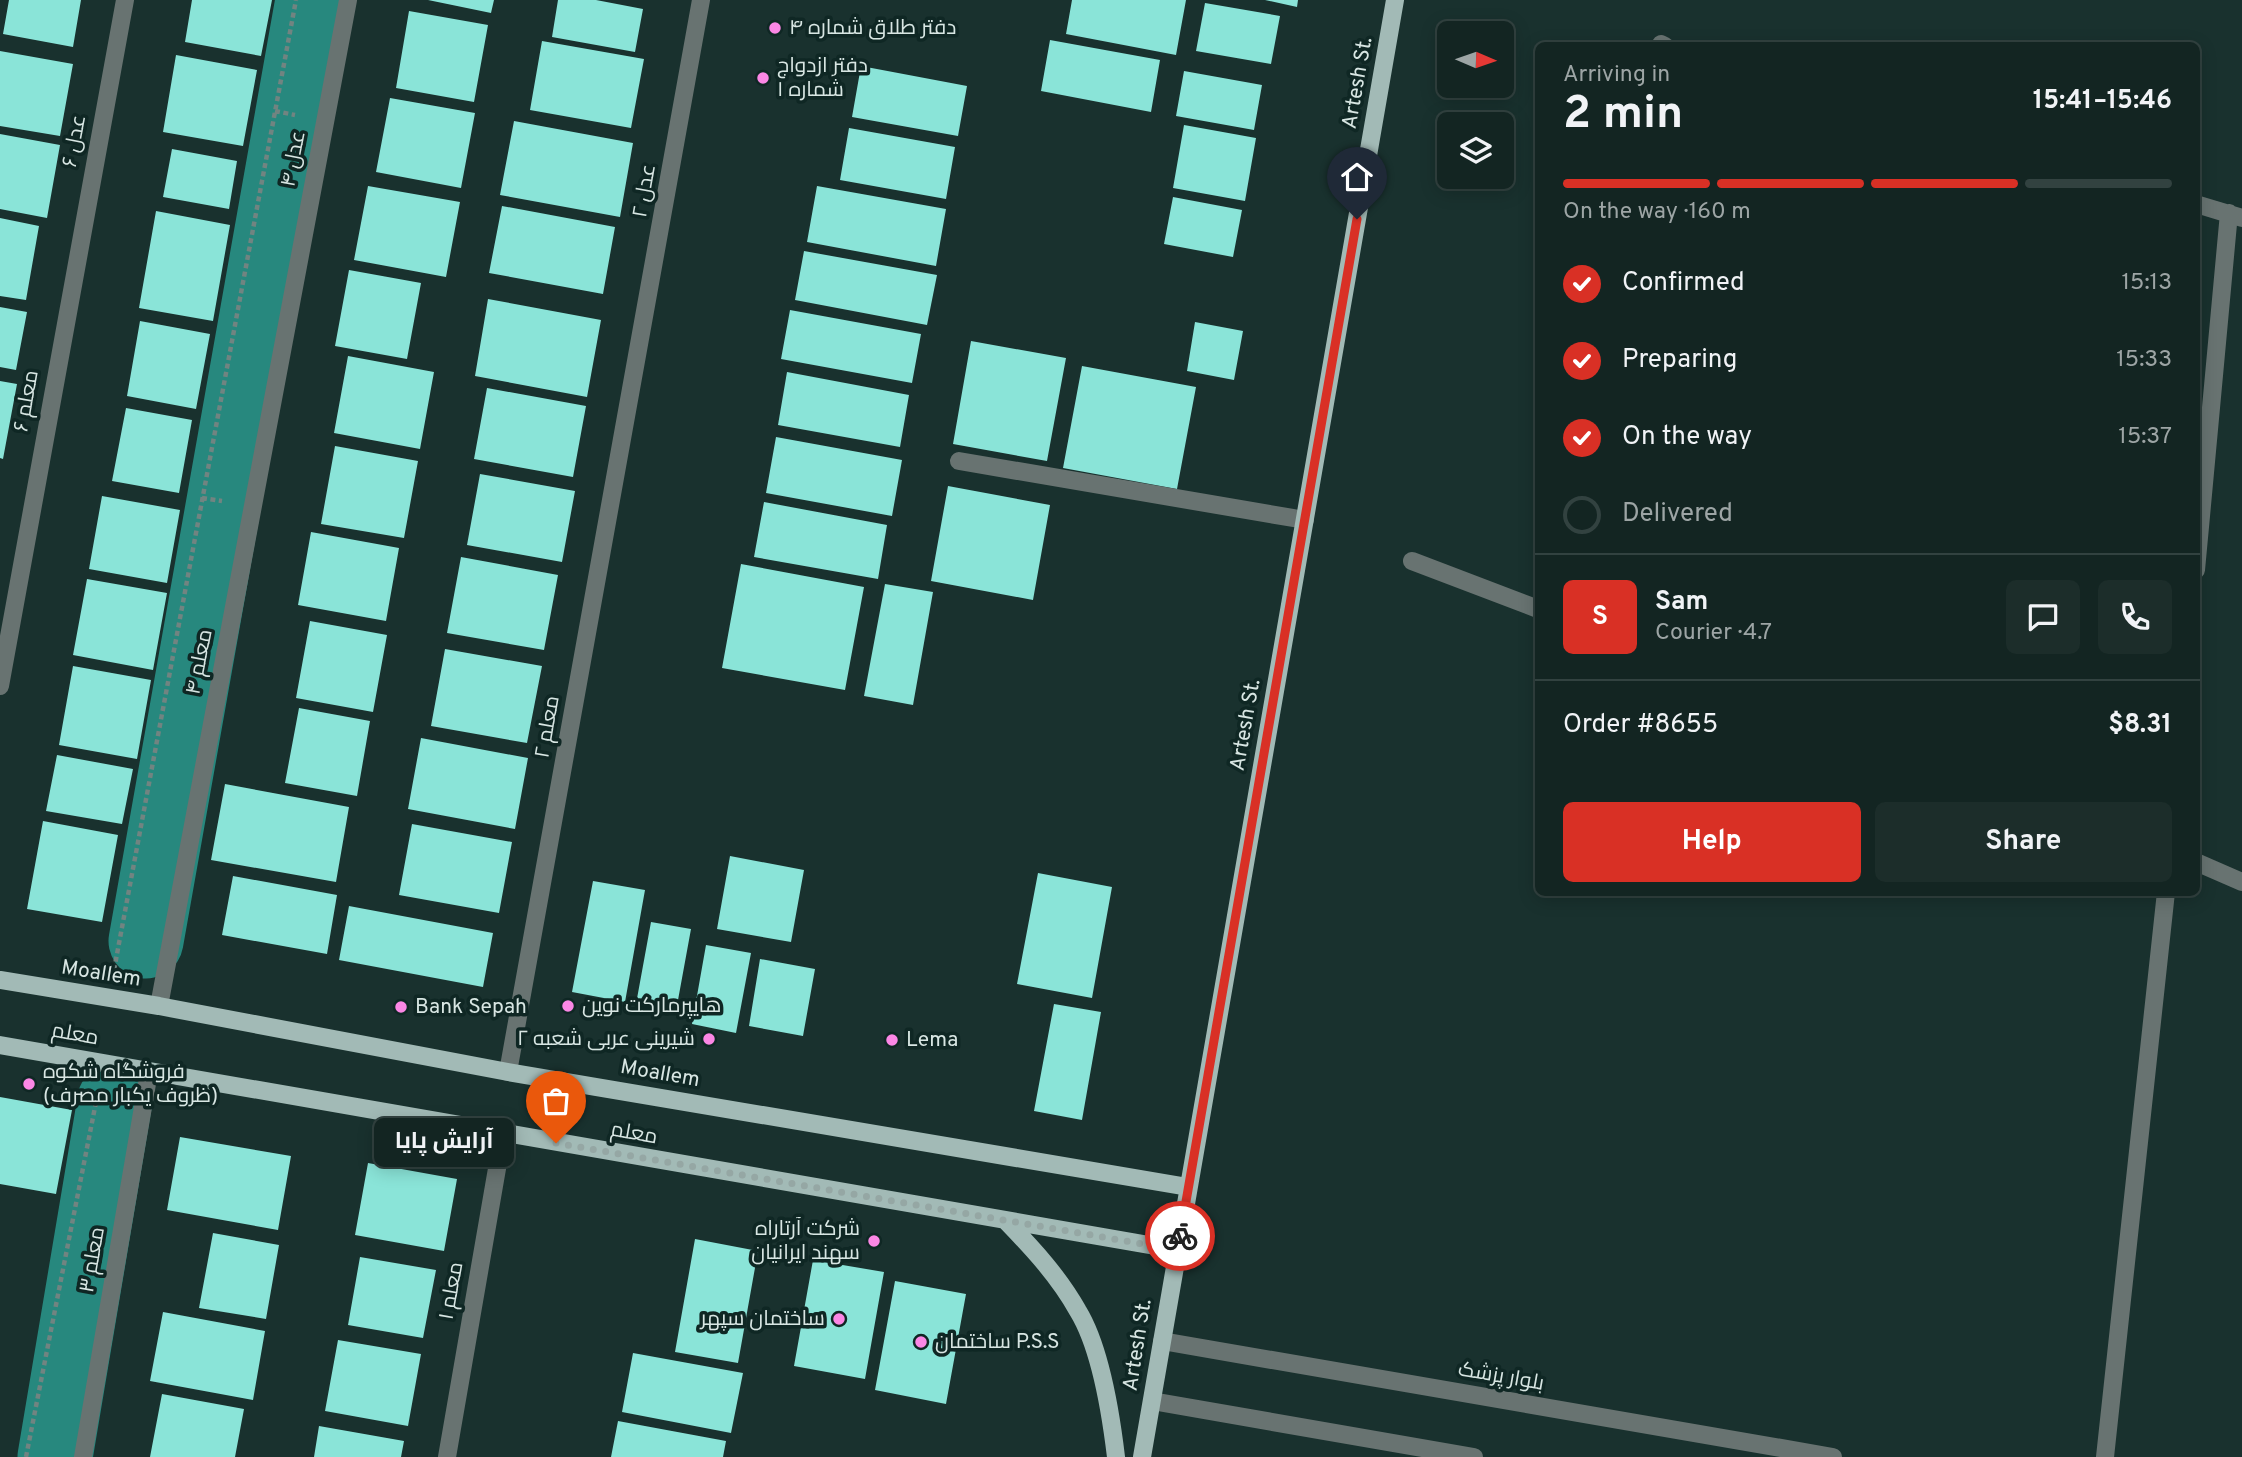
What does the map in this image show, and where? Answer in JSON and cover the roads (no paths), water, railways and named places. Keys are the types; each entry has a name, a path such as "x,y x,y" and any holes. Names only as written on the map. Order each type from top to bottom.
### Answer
{"main road":[{"name":"Artesh St.","path":"1142,1457 1395,0"},
{"name":"Moallem","path":"0,980 159,1006 508,1072 1188,1187"},
{"name":"معلم","path":"0,1045 1178,1250"},
{"path":"1007,1222 1048,1265 1080,1313 1102,1379 1116,1457"}],"street":[{"name":"عدل ۶","path":"70,290 125,0"},
{"name":"عدل ۴","path":"285,327 348,0"},
{"name":"عدل ۲","path":"633,391 701,0"},
{"path":"2200,205 2235,215 2200,534"},
{"name":"معلم ۶","path":"0,686 70,290"},
{"name":"معلم ۴","path":"159,1006 285,327"},
{"name":"معلم ۲","path":"508,1072 633,391"},
{"path":"959,461 1305,520"},
{"path":"1412,561 1535,608"},
{"path":"2200,865 2242,882"},
{"path":"2105,1457 2166,896"},
{"name":"معلم ۳","path":"83,1457 149,1072"},
{"name":"معلم ۱","path":"447,1457 503,1134"},
{"name":"بلوار پزشک","path":"1162,1341 1833,1457"},
{"path":"1152,1401 1474,1457"}],"waterway":[{"path":"146,941 313,0"},
{"path":"55,1457 115,1100"}],"place":[{"name":"دفتر طلاق شماره ۴","path":"775,28"},
{"name":"دفتر ازدواج شماره ۱","path":"763,78"},
{"name":"هایپرمارکت نوین","path":"568,1006"},
{"name":"Bank Sepah","path":"401,1007"},
{"name":"شیرینی عربی شعبه ۲","path":"709,1039"},
{"name":"Lema","path":"892,1040"},
{"name":"فروشگاه شکوه (ظروف یکبار مصرف)","path":"29,1084"},
{"name":"آرایش پایا","path":"556,1143"},
{"name":"شرکت آرتاراه سهند ایرانیان","path":"874,1241"},
{"name":"ساختمان سپهر","path":"839,1319"},
{"name":"ساختمان P.S.S","path":"921,1342"}]}
